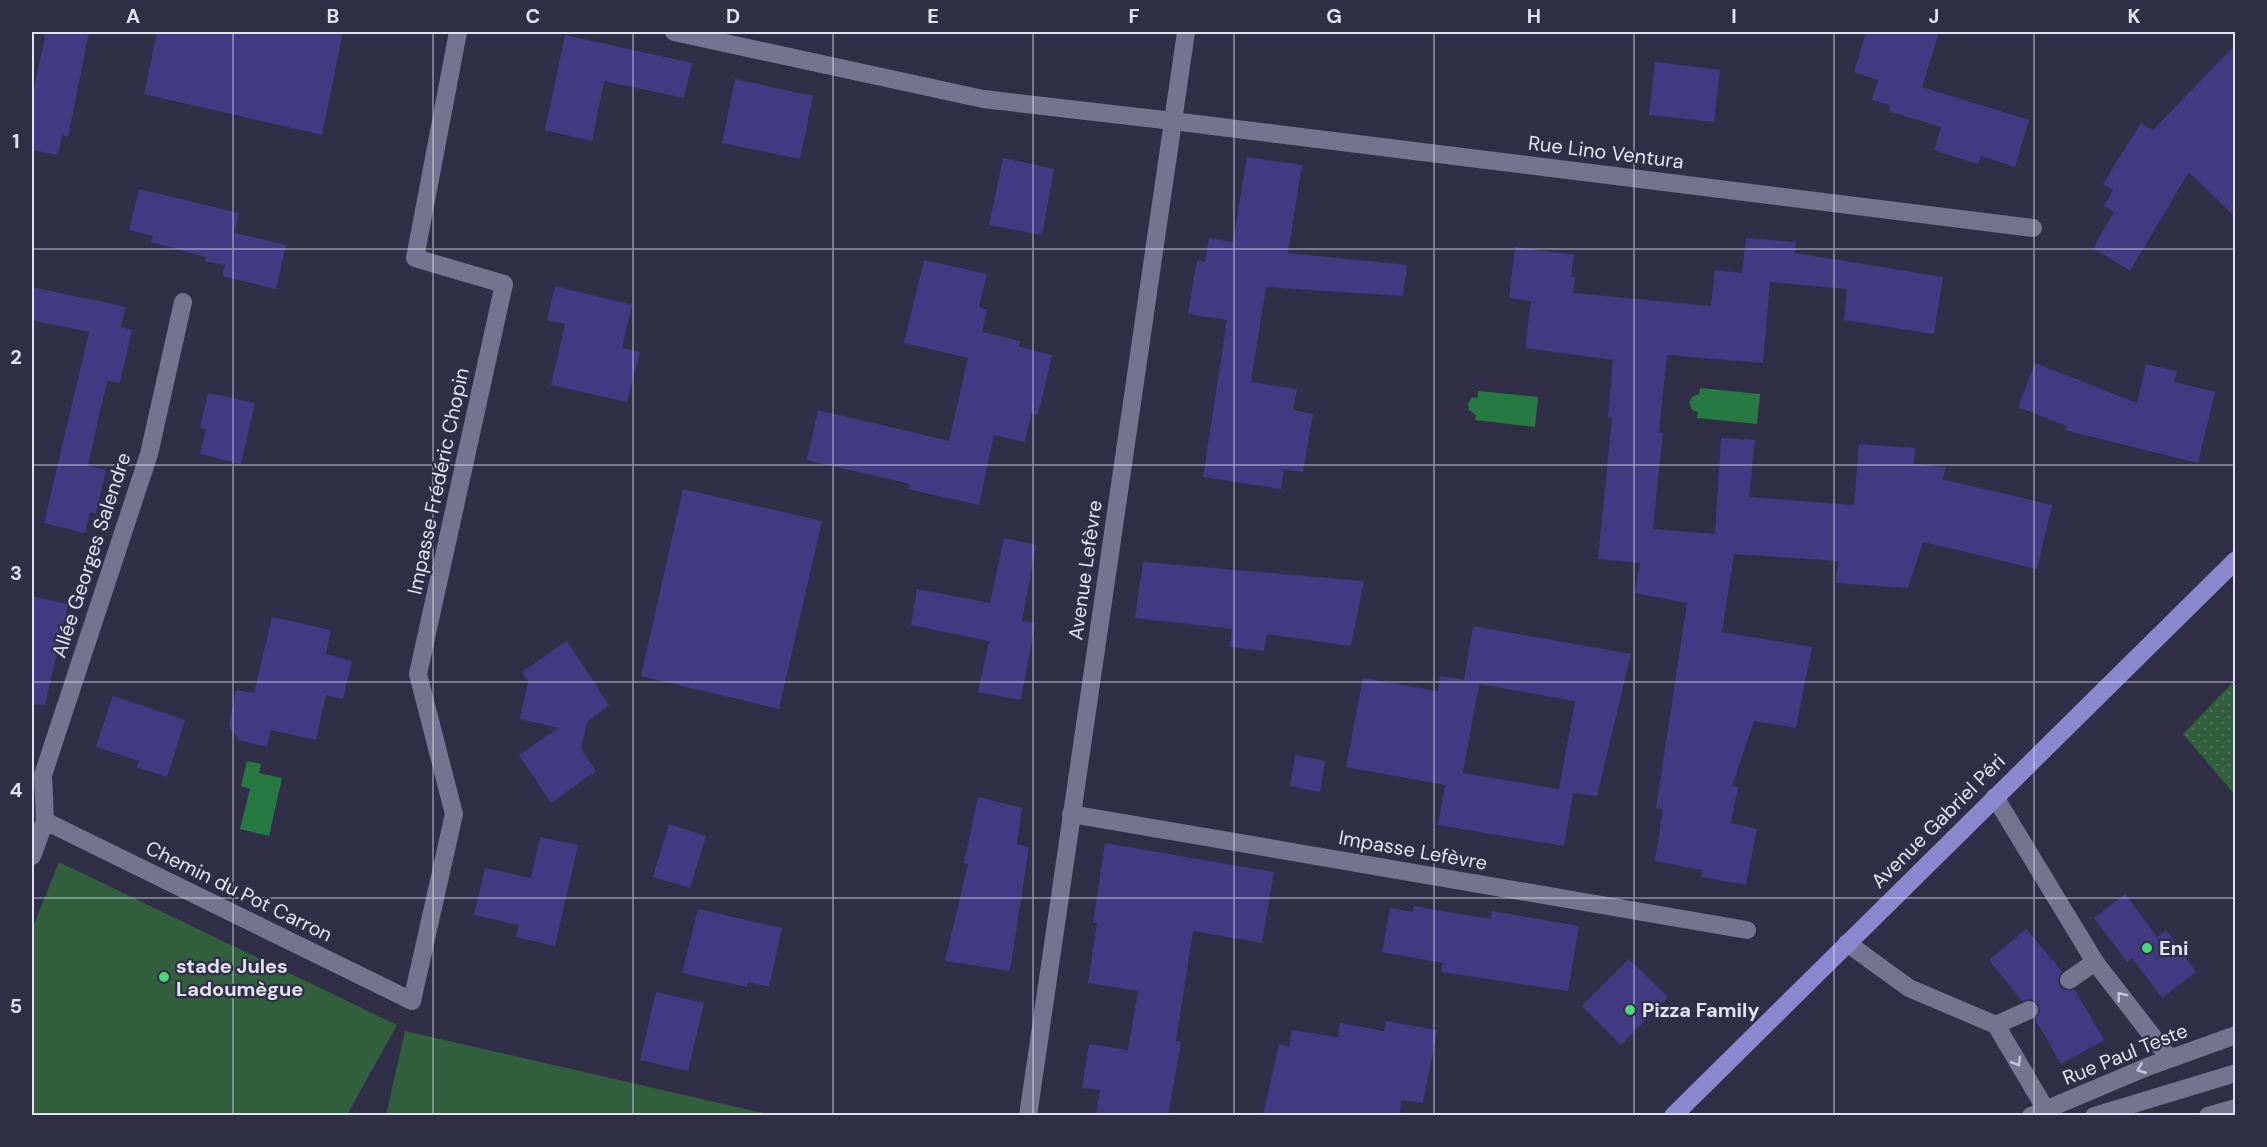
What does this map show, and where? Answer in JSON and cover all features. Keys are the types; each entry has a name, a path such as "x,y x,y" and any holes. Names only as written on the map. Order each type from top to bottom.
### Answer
{"main road":[{"name":"Avenue Gabriel Péri","path":"1673,1116 2235,560"}],"street":[{"name":"Impasse Frédéric Chopin","path":"412,1001 454,814 418,674 504,284 416,258 458,32"},
{"path":"674,32 984,99 1173,121"},
{"name":"Avenue Lefèvre","path":"1028,1116 1186,32"},
{"name":"Rue Lino Ventura","path":"1173,121 2033,228"},
{"name":"Allée Georges Salendre","path":"45,821 43,775 149,454 183,302"},
{"path":"1995,797 2095,962 2170,1059"},
{"name":"Impasse Lefèvre","path":"1071,814 1747,930"},
{"name":"Chemin du Pot Carron","path":"45,821 412,1001"},
{"path":"33,848 45,821"},
{"path":"1847,943 1909,988 1996,1025 2038,1113"},
{"path":"2069,980 2095,962"},
{"path":"1996,1025 2029,1010"},
{"name":"Rue Paul Teste","path":"2038,1113 2235,1035"},
{"path":"2094,1116 2235,1072"},
{"path":"2208,1116 2235,1108"}],"shaded area":[{"path":"1700,388 1760,394 1757,424 1697,418 1698,412 1692,410 1689,402 1692,397 1699,394"},
{"path":"1478,391 1538,397 1535,427 1475,420 1476,415 1469,410 1468,404 1471,398 1478,397"},
{"path":"2235,680 2235,795 2183,734"},
{"path":"247,761 261,764 259,773 282,778 269,836 240,829 250,789 241,786"},
{"name":"stade Jules Ladoumègue","path":"59,862 397,1025 347,1115 32,1115 32,929"},
{"path":"405,1031 772,1115 386,1115"}],"building":[{"path":"46,32 89,32 68,137 62,135 58,155 32,150 32,97"},
{"path":"157,32 343,32 322,135 144,94"},
{"path":"1866,32 1939,32 1922,87 2029,120 2015,167 1981,156 1978,164 1934,150 1941,127 1889,111 1890,105 1872,100 1878,80 1854,72"},
{"path":"565,35 692,63 684,98 604,81 592,141 545,130"},
{"path":"2235,45 2235,217 2189,172 2130,271 2093,248 2114,212 2104,206 2113,190 2103,184 2141,123 2153,130"},
{"path":"1655,62 1720,70 1714,122 1649,115"},
{"path":"735,79 813,96 800,159 722,143"},
{"path":"1247,157 1302,165 1288,253 1407,265 1403,296 1266,287 1251,382 1297,389 1293,410 1313,414 1303,472 1284,469 1281,489 1203,477 1227,320 1188,314 1197,260 1205,262 1209,238 1233,242"},
{"path":"1003,158 1054,169 1042,235 989,225"},
{"path":"139,189 239,213 234,233 286,245 276,289 222,276 225,265 205,261 206,257 151,242 153,236 129,230"},
{"path":"1746,238 1796,242 1795,253 1943,277 1934,334 1844,320 1847,289 1770,282 1763,363 1667,355 1659,432 1663,433 1653,529 1715,534 1721,438 1755,440 1749,497 1854,505 1859,444 1915,448 1914,464 1946,467 1942,479 2052,505 2037,569 1923,542 1908,588 1836,583 1838,561 1734,554 1722,632 1812,647 1796,728 1754,721 1732,786 1738,787 1731,823 1757,829 1746,885 1701,877 1702,870 1655,861 1663,809 1656,808 1687,603 1635,593 1640,563 1598,559 1612,418 1608,418 1613,360 1525,348 1531,301 1509,298 1515,247 1574,255 1571,276 1575,277 1573,293 1711,306 1715,270 1742,273"},
{"path":"924,260 987,274 979,307 987,310 982,332 1020,341 1019,347 1052,355 1041,403 1037,415 1031,413 1025,442 994,435 979,505 908,489 910,484 807,460 818,410 949,441 968,358 904,343"},
{"path":"555,286 632,305 622,348 640,352 627,402 551,385 565,324 547,320"},
{"path":"32,287 126,307 121,327 132,330 120,383 108,381 101,406 88,466 106,470 96,514 90,512 85,533 44,523 89,332 32,320"},
{"path":"2035,363 2137,403 2146,364 2177,371 2174,382 2215,392 2198,463 2065,430 2067,426 2018,407"},
{"path":"208,393 255,403 241,464 200,454 206,429 200,428"},
{"path":"683,489 822,521 779,709 641,676"},
{"path":"1004,538 1036,545 1022,621 1035,623 1021,700 978,692 989,641 911,625 917,589 990,603"},
{"path":"1143,562 1364,581 1351,646 1267,634 1264,651 1230,647 1232,629 1135,618"},
{"path":"32,596 68,604 45,705 32,704"},
{"path":"272,617 331,630 326,654 352,661 343,699 326,695 316,740 271,730 267,747 239,740 229,726 236,690 254,693"},
{"path":"1473,626 1631,654 1597,796 1573,793 1564,846 1438,825 1445,785 1346,767 1363,678 1438,691 1440,676 1464,680","holes":["1479,684 1575,701 1559,789 1463,773"]},
{"path":"567,641 609,705 587,722 581,749 596,771 551,803 519,755 558,728 520,719 528,682 522,672"},
{"path":"113,696 185,720 167,777 137,767 139,761 96,747"},
{"path":"1295,755 1325,761 1320,792 1290,786"},
{"path":"978,797 1022,808 1017,844 1029,847 1010,971 945,961 968,864 964,863"},
{"path":"669,824 706,836 690,888 653,877"},
{"path":"540,837 578,845 555,946 516,937 519,925 474,915 485,868 531,878"},
{"path":"1105,843 1274,872 1262,943 1193,931 1176,1041 1181,1042 1168,1116 1096,1116 1100,1090 1082,1088 1089,1044 1128,1050 1138,991 1088,983 1097,923 1093,923"},
{"name":"Eni","path":"2125,894 2157,937 2166,930 2196,972 2162,998 2132,958 2127,962 2094,918"},
{"path":"1414,906 1490,919 1492,911 1579,926 1568,991 1441,972 1443,963 1382,952 1390,908 1413,912"},
{"path":"698,909 782,928 769,987 748,982 747,987 682,973"},
{"path":"2026,929 2062,971 2058,980 2060,987 2065,990 2075,990 2104,1040 2061,1064 2035,1019 2040,1012 2039,1005 2031,999 2022,1001 1989,960"},
{"path":"1629,959 1668,997 1621,1045 1582,1006"},
{"path":"656,992 704,1003 688,1071 640,1060"},
{"path":"1386,1021 1437,1030 1423,1103 1401,1100 1400,1116 1263,1116 1279,1044 1289,1047 1292,1030 1338,1037 1340,1023 1384,1031"}],"place":[{"name":"Eni","path":"2147,948"},
{"name":"stade Jules Ladoumègue","path":"164,977"},
{"name":"Pizza Family","path":"1630,1010"}]}
